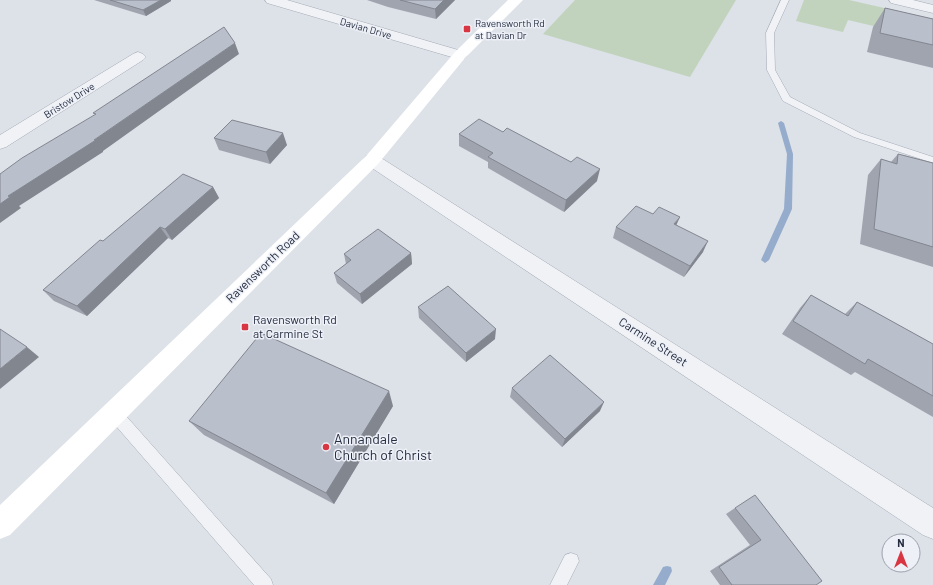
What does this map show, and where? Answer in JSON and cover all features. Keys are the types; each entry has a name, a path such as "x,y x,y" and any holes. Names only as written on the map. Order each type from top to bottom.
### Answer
{"main road":[{"name":"Ravensworth Road","path":"0,525 372,160 460,55 516,0"}],"street":[{"name":"Davian Drive","path":"272,0 460,55"},
{"path":"896,0 933,9"},
{"name":"Bristow Drive","path":"0,143 138,57"},
{"name":"Carmine Street","path":"372,160 933,525"}],"lane":[{"path":"786,0 770,33 771,70 786,99 857,135 933,160"},
{"path":"114,413 265,585"},
{"path":"558,585 571,561"}],"green space":[{"path":"575,0 736,0 690,77 543,34"},
{"path":"804,0 849,0 933,19 933,40 848,20 843,32 796,21"}],"building":[{"path":"110,0 161,0 143,10"},
{"path":"400,0 444,0 435,9"},
{"path":"885,8 933,19 933,45 880,33"},
{"path":"224,27 235,43 94,140 96,140 8,196 10,197 0,204 0,174 22,158 96,114 93,113"},
{"path":"479,119 503,132 507,128 571,162 577,157 600,169 566,200 488,157 493,153 459,134"},
{"path":"232,120 283,133 266,152 214,138"},
{"path":"898,154 933,163 933,247 874,229 881,159 897,164"},
{"path":"183,174 213,187 165,229 160,227 77,306 43,290 100,240 103,241"},
{"path":"636,206 653,214 659,207 680,217 674,224 708,241 690,266 616,227"},
{"path":"378,229 411,253 360,294 334,273 351,260 344,254"},
{"path":"448,286 496,329 466,353 418,307"},
{"path":"811,295 848,316 857,302 933,344 933,396 868,359 865,364 793,321"},
{"path":"0,329 27,347 0,369"},
{"path":"261,333 389,391 326,493 189,421"},
{"path":"550,355 604,402 565,439 512,388"},
{"path":"755,495 822,581 816,585 732,585 719,567 761,540 735,508"}],"waterway":[{"path":"765,260 788,209 790,154 781,123"},
{"path":"659,585 667,571"}],"place":[{"name":"Ravensworth Rd at Davian Dr","path":"467,29"},
{"name":"Ravensworth Rd at Carmine St","path":"245,327"},
{"name":"Annandale Church of Christ","path":"326,447"}]}
